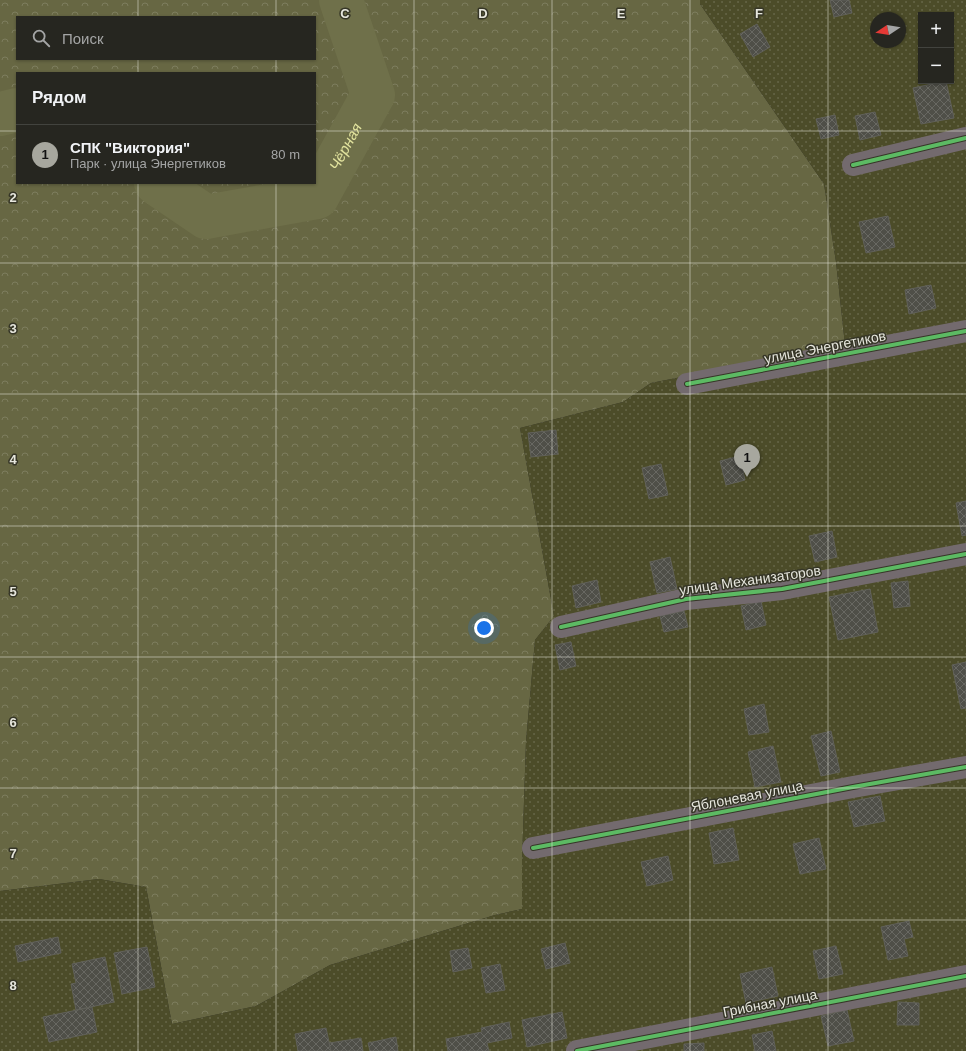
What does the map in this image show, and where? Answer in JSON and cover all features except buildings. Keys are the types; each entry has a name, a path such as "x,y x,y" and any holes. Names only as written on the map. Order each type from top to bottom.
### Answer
{"street":[{"path":"853,165 966,138"},
{"name":"улица Энергетиков","path":"688,384 966,332"},
{"name":"улица Механизаторов","path":"561,627 686,599 782,589 966,554"},
{"name":"Яблоневая улица","path":"533,848 966,767"},
{"name":"Грибная улица","path":"577,1051 966,976"}],"green space":[{"path":"0,0 700,0 700,4 824,184 836,262 845,345 651,383 623,402 520,428 554,616 535,640 526,741 522,909 495,915 330,965 256,1006 172,1024 146,887 99,879 0,891"}],"shaded area":[{"path":"700,0 966,0 966,1051 0,1051 0,891 99,879 146,887 172,1024 256,1006 330,965 495,915 522,909 526,741 535,640 554,616 520,428 623,402 651,383 845,345 836,262 824,184 700,4"}],"waterway":[{"name":"Чёрная","path":"157,184 206,217 317,197 373,95 341,0"},
{"name":"Чёрная","path":"0,114 16,110"}],"cycle path":[{"path":"853,165 966,138"},
{"path":"687,384 966,331"},
{"path":"561,627 686,599 782,589 966,554"},
{"path":"533,848 966,767"},
{"path":"577,1051 966,976"}],"place":[{"name":"СПК \"Виктория\"","path":"747,477"}]}
